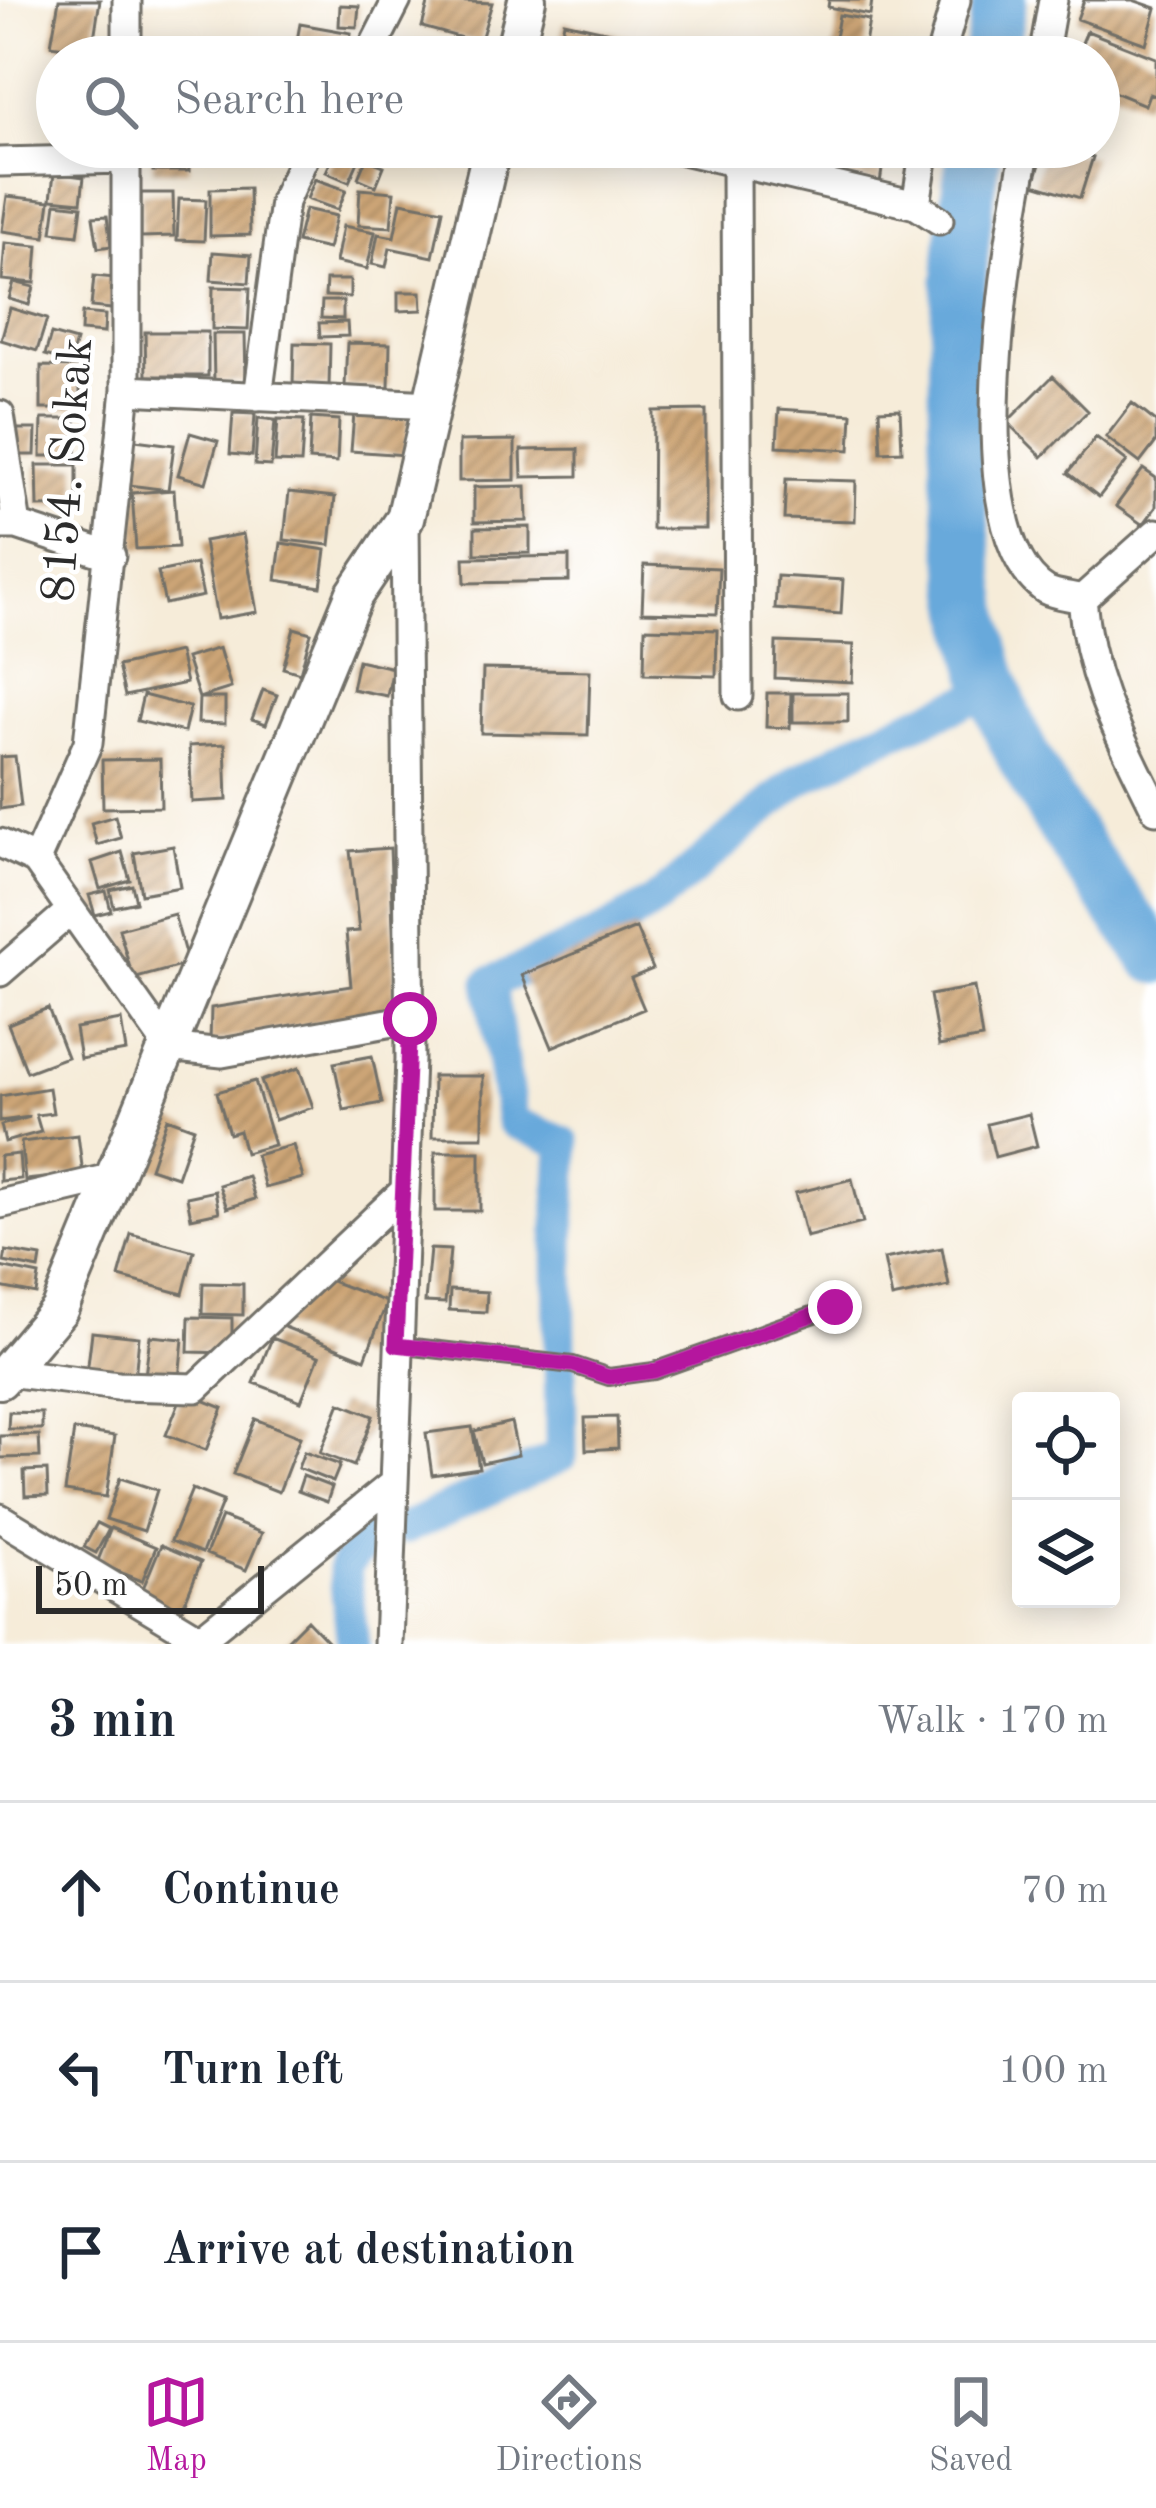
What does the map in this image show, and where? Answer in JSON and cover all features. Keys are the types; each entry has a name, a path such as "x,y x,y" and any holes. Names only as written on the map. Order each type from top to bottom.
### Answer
{"street":[{"path":"127,0 127,36"},
{"path":"379,36 398,0"},
{"path":"518,36 527,0"},
{"path":"946,36 956,0"},
{"path":"1046,36 1053,0"},
{"path":"0,162 36,159"},
{"name":"8154. Sokak","path":"36,860 88,743 126,390 126,168"},
{"path":"258,397 284,202 299,168"},
{"path":"388,1644 410,1019 406,519 487,168"},
{"path":"736,168 738,696"},
{"path":"748,168 927,212 926,168"},
{"path":"1023,168 998,353 995,476 1013,548 1046,590 1082,598 1115,574 1156,532"},
{"path":"126,390 434,405"},
{"path":"0,415 9,525 111,556"},
{"path":"3,1376 59,1310 355,595 406,519"},
{"path":"1082,598 1086,652 1104,705 1156,811"},
{"path":"0,843 36,860 68,912 167,1047 221,1053 410,1019"},
{"path":"0,972 68,912"},
{"path":"0,1204 114,1177"},
{"path":"3,1376 196,1388 401,1194"},
{"path":"0,1518 196,1640 390,1486"}],"lane":[{"path":"396,1345 573,1365 609,1377 654,1371 835,1307"}],"building":[{"path":"59,0 100,0 94,36 53,36"},
{"path":"429,0 492,3 482,36 455,36 422,27"},
{"path":"829,0 872,0 870,15 828,7"},
{"path":"1084,0 1133,0 1156,8 1146,44 1077,19"},
{"path":"340,5 359,6 357,27 339,26"},
{"path":"839,15 869,20 866,36 835,36"},
{"path":"564,22 628,36 561,36"},
{"path":"300,24 351,33 350,36 298,36"},
{"path":"1120,44 1156,58 1156,96 1149,94 1145,105 1120,95"},
{"path":"153,168 189,168 189,171"},
{"path":"328,168 355,168 349,182 326,172"},
{"path":"362,168 383,168 376,186 358,178"},
{"path":"820,168 882,168 880,183 819,172"},
{"path":"1039,168 1090,168 1080,198 1034,184"},
{"path":"54,173 84,177 81,202 51,199"},
{"path":"315,179 346,190 338,210 307,199"},
{"path":"249,188 250,235 210,236 210,189"},
{"path":"360,189 394,192 391,227 358,225"},
{"path":"141,193 173,193 174,236 141,237"},
{"path":"7,196 50,201 45,237 2,231"},
{"path":"179,199 206,200 204,241 177,240"},
{"path":"401,202 443,210 433,257 390,248 386,267 372,264 378,234 394,237"},
{"path":"56,203 82,206 78,235 52,232"},
{"path":"305,209 336,216 328,249 297,242"},
{"path":"107,216 111,246 98,248 93,217"},
{"path":"343,226 375,232 367,269 336,262"},
{"path":"5,243 38,246 35,283 2,280"},
{"path":"213,252 251,255 249,283 211,280"},
{"path":"94,276 115,278 112,309 91,307"},
{"path":"326,280 350,280 350,297 325,296"},
{"path":"14,282 34,287 29,305 9,299"},
{"path":"213,287 250,288 248,330 212,329"},
{"path":"398,292 421,292 422,310 398,311"},
{"path":"322,301 343,301 343,319 321,318"},
{"path":"10,308 47,319 37,351 1,340"},
{"path":"82,313 105,315 104,333 81,331"},
{"path":"347,322 348,336 320,337 319,323"},
{"path":"145,332 208,332 208,376 146,376"},
{"path":"51,334 76,341 70,362 45,355"},
{"path":"213,334 245,334 246,382 214,382"},
{"path":"294,343 330,344 329,387 293,386"},
{"path":"347,343 390,344 389,388 345,386"},
{"path":"41,366 80,367 80,409 41,409"},
{"path":"1053,376 1088,411 1042,457 1007,422"},
{"path":"1132,403 1156,422 1156,442 1140,463 1106,437"},
{"path":"779,409 852,414 850,450 777,446"},
{"path":"900,409 902,451 881,452 879,410"},
{"path":"706,410 706,529 652,529 653,411"},
{"path":"233,413 255,414 252,456 230,454"},
{"path":"354,414 409,417 406,455 351,451"},
{"path":"258,418 275,420 271,466 255,465"},
{"path":"311,418 339,420 337,462 309,460"},
{"path":"42,419 76,419 76,456 41,456"},
{"path":"278,419 304,420 301,463 275,462"},
{"path":"16,429 36,429 35,455 16,455"},
{"path":"190,433 218,441 206,483 178,475"},
{"path":"1096,437 1127,461 1099,497 1068,473"},
{"path":"135,440 174,445 168,490 129,485"},
{"path":"515,440 515,480 459,481 459,441"},
{"path":"578,449 578,476 522,477 521,450"},
{"path":"37,465 77,465 77,506 38,507"},
{"path":"1143,469 1156,478 1156,507 1143,525 1116,506"},
{"path":"786,479 856,481 855,521 784,519"},
{"path":"526,486 527,521 474,522 474,487"},
{"path":"174,490 178,547 136,549 132,493"},
{"path":"289,492 335,497 330,545 284,540"},
{"path":"530,527 530,553 475,554 475,528"},
{"path":"243,534 257,612 217,619 204,541"},
{"path":"281,543 326,550 321,587 276,580"},
{"path":"569,556 569,581 465,583 464,558"},
{"path":"196,564 203,596 165,604 158,572"},
{"path":"644,565 719,568 717,614 642,612"},
{"path":"777,576 843,580 841,614 775,609"},
{"path":"294,628 311,633 300,673 283,668"},
{"path":"645,628 717,630 716,676 644,674"},
{"path":"776,642 854,645 852,682 775,678"},
{"path":"219,648 231,688 199,698 186,658"},
{"path":"179,652 186,683 125,696 118,666"},
{"path":"358,660 393,668 387,696 352,689"},
{"path":"483,669 590,671 588,735 481,733"},
{"path":"263,690 277,695 266,724 252,719"},
{"path":"767,693 791,693 790,728 766,727"},
{"path":"793,693 848,693 848,722 793,722"},
{"path":"143,695 190,707 184,732 137,721"},
{"path":"199,698 225,698 225,724 198,723"},
{"path":"225,744 227,800 192,802 189,746"},
{"path":"15,756 21,806 0,809 0,757"},
{"path":"160,759 161,807 103,808 102,760"},
{"path":"115,816 121,838 97,845 91,823"},
{"path":"173,846 180,887 141,894 134,853"},
{"path":"390,848 396,1009 210,1043 211,1008 351,986 346,932 359,931 350,851"},
{"path":"122,852 130,880 100,889 92,862"},
{"path":"132,885 136,902 114,907 110,890"},
{"path":"106,891 111,911 95,915 89,895"},
{"path":"174,914 188,964 133,979 119,929"},
{"path":"636,928 653,969 631,978 644,1009 552,1047 522,975"},
{"path":"974,987 982,1038 939,1046 930,995"},
{"path":"48,1008 67,1057 27,1072 8,1024"},
{"path":"121,1020 126,1051 80,1059 75,1028"},
{"path":"372,1056 382,1103 344,1110 334,1063"},
{"path":"299,1068 313,1107 275,1120 261,1081"},
{"path":"433,1076 483,1076 483,1137 432,1137"},
{"path":"255,1081 274,1145 245,1153 239,1131 229,1134 217,1092"},
{"path":"49,1088 53,1113 36,1115 41,1132 5,1142 1,1125 30,1117 0,1121 0,1096"},
{"path":"1029,1114 1037,1146 995,1157 987,1124"},
{"path":"167,1118 194,1128 177,1177 150,1168"},
{"path":"78,1135 83,1174 25,1180 21,1142"},
{"path":"293,1145 303,1178 265,1188 256,1155"},
{"path":"435,1152 480,1152 480,1211 435,1211"},
{"path":"19,1154 21,1179 0,1181 0,1156"},
{"path":"248,1176 255,1199 227,1208 219,1185"},
{"path":"852,1179 863,1223 806,1237 795,1193"},
{"path":"215,1191 219,1212 191,1218 187,1197"},
{"path":"131,1234 194,1251 183,1294 119,1277"},
{"path":"942,1248 949,1286 892,1298 884,1259"},
{"path":"430,1249 450,1250 445,1303 425,1302"},
{"path":"6,1251 41,1257 39,1269 4,1262"},
{"path":"0,1267 39,1275 36,1294 0,1287"},
{"path":"321,1277 387,1302 365,1359 282,1326"},
{"path":"203,1283 243,1284 243,1315 202,1314"},
{"path":"450,1290 487,1292 486,1312 449,1310"},
{"path":"189,1317 232,1318 232,1353 188,1352"},
{"path":"92,1332 139,1337 135,1378 87,1373"},
{"path":"150,1336 183,1339 179,1379 145,1376"},
{"path":"272,1338 319,1356 301,1401 254,1383"},
{"path":"183,1392 223,1408 206,1450 166,1435"},
{"path":"340,1403 373,1416 354,1466 320,1453"},
{"path":"9,1412 42,1413 42,1429 8,1429"},
{"path":"617,1417 618,1448 586,1450 585,1418"},
{"path":"255,1419 300,1437 279,1492 233,1474"},
{"path":"511,1422 518,1455 482,1463 474,1431"},
{"path":"472,1427 479,1468 432,1475 426,1433"},
{"path":"74,1430 115,1436 106,1497 65,1491"},
{"path":"39,1435 40,1457 0,1458 0,1436"},
{"path":"304,1452 340,1465 333,1482 298,1468"},
{"path":"47,1470 48,1495 25,1496 24,1471"},
{"path":"303,1476 332,1487 327,1502 298,1491"},
{"path":"120,1478 157,1490 144,1531 106,1519"},
{"path":"192,1489 223,1501 202,1553 171,1541"},
{"path":"221,1517 262,1533 246,1570 206,1554"},
{"path":"97,1523 109,1529 96,1553 84,1547"},
{"path":"111,1528 156,1547 142,1581 97,1563"},
{"path":"161,1545 201,1562 180,1614 139,1598"},
{"path":"307,1620 330,1644 283,1644"}],"waterway":[{"path":"994,36 1000,0"},
{"path":"972,168 956,368 963,531 974,609 992,680 1016,742 1082,853 1156,957"},
{"path":"406,1528 561,1456 559,1244 564,1143 512,1122 490,983 601,934 655,902 797,781 869,742 997,688"},
{"path":"353,1644 344,1567 370,1537"}],"route":[{"path":"410,1019 396,1345 573,1365 609,1377 654,1371 835,1307"}]}
